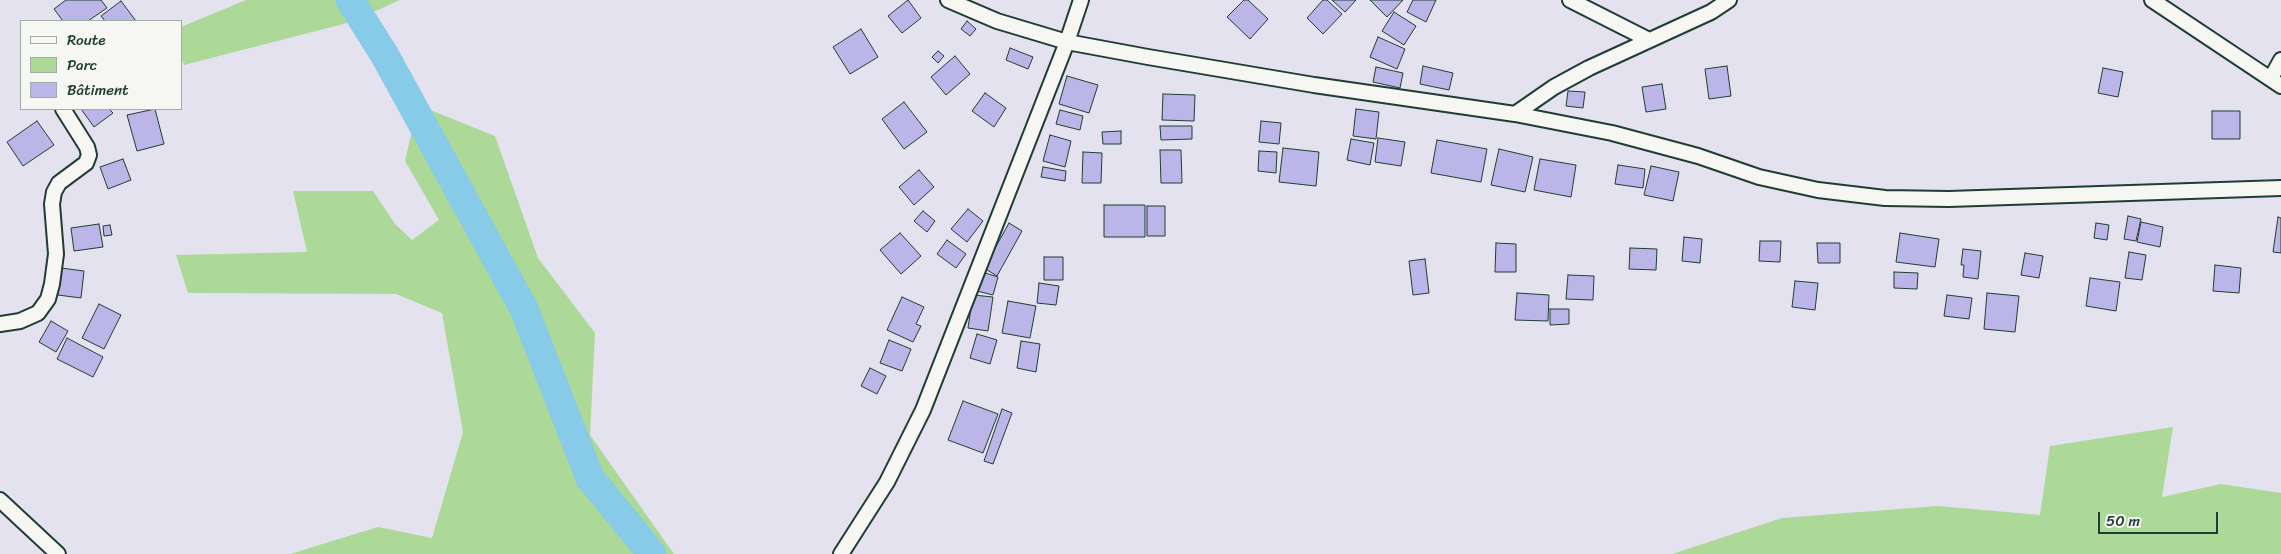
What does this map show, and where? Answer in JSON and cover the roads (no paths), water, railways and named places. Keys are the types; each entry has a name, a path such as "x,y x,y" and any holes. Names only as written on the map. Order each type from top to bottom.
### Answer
{"street":[{"path":"948,0 997,21 1067,42 1148,58 1515,114 1612,133 1698,156 1759,177 1818,190 1885,198 1949,199 2281,188"},
{"path":"841,554 887,482 923,410 1067,42 1081,0"},
{"path":"1570,0 1650,40"},
{"path":"1515,114 1554,87 1589,68 1711,12 1729,0"},
{"path":"2152,0 2276,82 2281,60"},
{"path":"0,324 20,321 38,313 48,299 56,254 54,192 59,183 86,163 89,155 87,147 64,110"},
{"path":"0,500 58,554"}],"waterway":[{"path":"350,0 384,54 524,309 590,478 652,554"}]}
